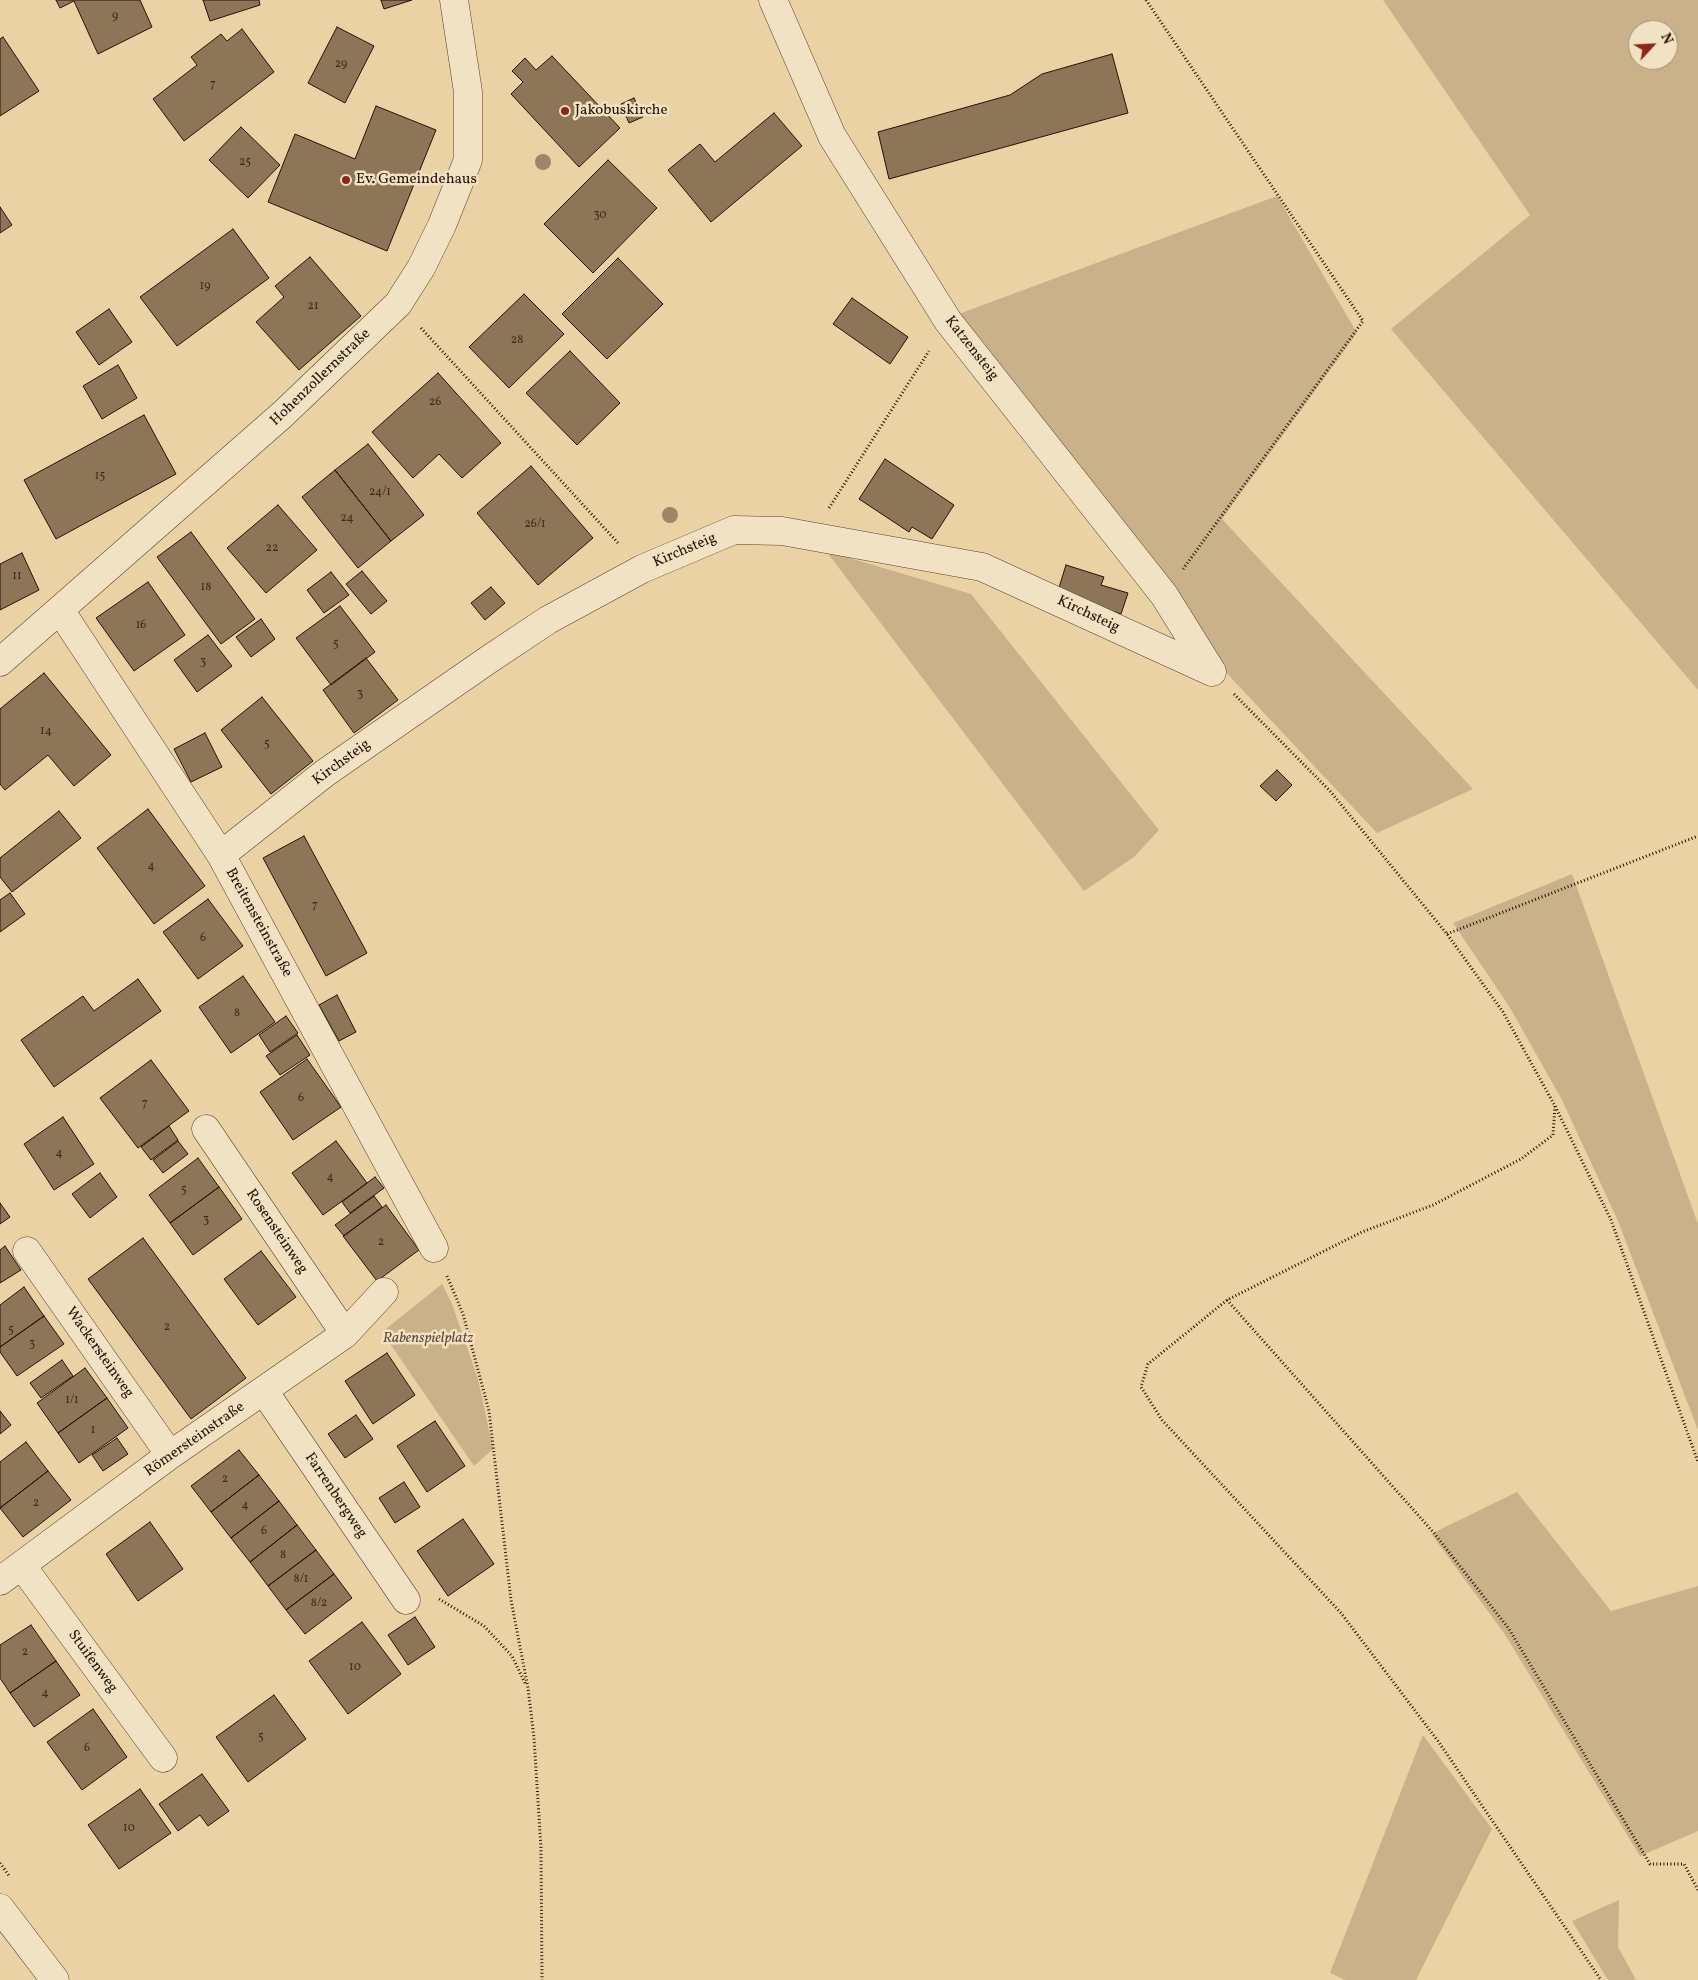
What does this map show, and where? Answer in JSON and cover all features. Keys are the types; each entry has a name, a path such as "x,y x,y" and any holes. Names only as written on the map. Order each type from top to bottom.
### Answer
{"street":[{"name":"Hohenzollernstraße","path":"0,662 283,414 398,304 422,268 442,225 468,160 468,92 454,0"},
{"name":"Katzensteig","path":"773,0 832,136 948,320 1164,595 1212,672"},
{"name":"Kirchsteig","path":"221,855 325,774 548,620 642,569 734,530 782,531 811,535 982,567 1212,672"},
{"name":"Breitensteinstraße","path":"60,610 221,855 434,1248"},
{"name":"Rosensteinweg","path":"206,1129 345,1334"},
{"name":"Wackersteinweg","path":"27,1251 170,1455"},
{"name":"Römersteinstraße","path":"6,1575 170,1455 345,1334 384,1292"},
{"name":"Farrenbergweg","path":"264,1391 406,1600"},
{"name":"Stuifenweg","path":"6,1575 163,1758"},
{"path":"0,1908 55,1980"}],"path":[{"path":"1146,0 1363,322 1164,595"},
{"path":"398,304 509,422 642,569"},
{"path":"811,535 948,320"},
{"path":"1212,672 1330,791 1447,934 1503,1012 1555,1106 1610,1220 1698,1462"},
{"path":"1447,934 1698,836"},
{"path":"1555,1106 1553,1135 1521,1159 1433,1205 1362,1232 1227,1300 1148,1364 1141,1387 1162,1420 1341,1613 1438,1741 1601,1980"},
{"path":"434,1248 463,1314 490,1411 512,1600 528,1688 534,1738 540,1848 542,1980"},
{"path":"1227,1300 1434,1533 1509,1630 1650,1864 1684,1864 1698,1890"},
{"path":"406,1600 425,1590 484,1626 512,1656 528,1688"}],"green space":[{"path":"1383,0 1698,0 1698,690 1391,329 1530,215"},
{"path":"1277,196 1357,333 1222,519 1473,789 1377,833 1219,665 1157,563 956,315"},
{"path":"826,551 971,594 1159,830 1134,857 1084,891"},
{"path":"1572,874 1698,1224 1698,1430 1618,1221 1562,1100 1509,1006 1453,923"},
{"name":"Rabenspielplatz","path":"442,1284 452,1304 478,1379 493,1449 474,1466 382,1332"},
{"path":"1517,1492 1611,1611 1698,1586 1698,1831 1640,1856 1504,1633 1432,1535"},
{"path":"1423,1735 1492,1829 1416,1980 1345,1980 1330,1973"},
{"path":"1619,1900 1618,1947 1636,1980 1608,1980 1572,1921"}],"building":[{"path":"56,0 140,0 152,27 98,54 74,1 60,8"},
{"path":"203,0 259,0 260,5 210,21"},
{"path":"381,0 412,0 384,9"},
{"path":"337,27 374,46 345,103 308,83"},
{"path":"242,29 274,72 184,141 153,99 197,65 191,57 221,34 227,41"},
{"path":"3,37 39,91 0,116 0,39"},
{"path":"1112,54 1128,113 889,179 878,132 1010,95 1042,74"},
{"name":"Jakobuskirche","path":"552,56 620,128 579,167 511,94 523,82 512,71 525,58 536,70"},
{"path":"634,98 643,117 629,123 621,104"},
{"name":"Ev. Gemeindehaus","path":"376,106 436,130 387,251 268,202 295,134 355,159"},
{"path":"774,113 802,146 711,222 668,170 700,144 715,162"},
{"path":"241,127 280,165 248,198 209,160"},
{"path":"608,160 657,208 593,273 544,224"},
{"path":"0,207 12,225 0,233"},
{"path":"233,229 269,278 177,346 140,297"},
{"path":"310,257 361,316 299,370 256,322 284,297 275,286"},
{"path":"618,258 663,304 607,359 562,314"},
{"path":"524,294 564,334 509,388 469,347"},
{"path":"852,298 908,337 890,364 833,324"},
{"path":"109,309 132,342 99,365 76,332"},
{"path":"570,351 620,403 577,445 526,393"},
{"path":"118,365 137,398 102,419 83,386"},
{"path":"438,373 501,443 462,478 439,454 413,478 372,432"},
{"path":"144,415 176,474 56,539 24,480"},
{"path":"368,444 424,515 391,541 335,470"},
{"path":"885,459 954,505 932,539 912,527 909,532 859,499"},
{"path":"531,466 593,538 538,585 477,513"},
{"path":"335,470 391,541 358,568 302,497"},
{"path":"278,505 317,550 266,593 227,548"},
{"path":"191,532 255,619 221,644 157,557"},
{"path":"22,553 39,590 0,610 0,564"},
{"path":"1066,565 1104,577 1101,585 1128,593 1121,614 1057,594"},
{"path":"362,571 387,601 371,614 346,584"},
{"path":"331,572 349,595 324,613 307,590"},
{"path":"148,582 185,635 134,671 96,618"},
{"path":"491,587 505,603 485,620 471,603"},
{"path":"340,606 375,652 331,685 296,638"},
{"path":"261,619 275,639 251,657 236,637"},
{"path":"208,635 232,666 197,692 174,660"},
{"path":"366,658 398,700 354,733 323,690"},
{"path":"44,673 111,755 74,786 48,755 5,790 0,784 0,709"},
{"path":"262,697 313,761 271,794 221,730"},
{"path":"205,733 222,767 191,782 174,749"},
{"path":"1277,770 1292,785 1276,801 1260,786"},
{"path":"148,809 205,886 154,924 97,848"},
{"path":"59,811 81,838 12,892 0,877 0,858"},
{"path":"304,836 367,953 326,976 263,858"},
{"path":"10,893 25,914 0,932 0,900"},
{"path":"208,899 243,946 198,979 163,932"},
{"path":"243,976 275,1022 231,1053 199,1007"},
{"path":"138,979 161,1011 54,1087 21,1040 83,996 94,1011"},
{"path":"337,995 356,1032 339,1041 319,1005"},
{"path":"286,1016 298,1033 270,1052 259,1035"},
{"path":"297,1035 310,1055 280,1075 266,1056"},
{"path":"307,1059 341,1107 293,1140 260,1092"},
{"path":"151,1060 189,1111 138,1148 100,1098"},
{"path":"63,1117 94,1164 54,1190 24,1144"},
{"path":"169,1126 178,1140 151,1160 141,1147"},
{"path":"178,1141 188,1154 163,1173 153,1160"},
{"path":"336,1141 367,1183 323,1215 292,1173"},
{"path":"198,1158 219,1187 170,1223 149,1195"},
{"path":"100,1173 117,1197 90,1218 72,1194"},
{"path":"375,1177 384,1188 350,1213 342,1202"},
{"path":"219,1187 242,1219 193,1255 170,1223"},
{"path":"374,1196 382,1207 344,1236 335,1225"},
{"path":"0,1203 10,1217 0,1224"},
{"path":"386,1205 419,1250 377,1281 343,1236"},
{"path":"143,1238 246,1378 191,1419 88,1279"},
{"path":"5,1246 21,1270 0,1283 0,1250"},
{"path":"261,1251 296,1297 258,1325 224,1279"},
{"path":"24,1287 44,1316 0,1347 0,1305"},
{"path":"44,1316 64,1344 17,1376 0,1352 0,1347"},
{"path":"387,1353 415,1395 373,1424 345,1381"},
{"path":"62,1360 73,1376 41,1398 30,1383"},
{"path":"85,1368 107,1398 58,1433 37,1403"},
{"path":"107,1398 128,1428 79,1463 58,1433"},
{"path":"0,1411 11,1425 0,1434"},
{"path":"356,1415 373,1439 345,1458 328,1434"},
{"path":"435,1421 465,1466 427,1492 397,1446"},
{"path":"117,1438 128,1454 103,1471 92,1455"},
{"path":"26,1442 48,1471 0,1508 0,1462"},
{"path":"239,1450 259,1475 211,1512 191,1486"},
{"path":"48,1471 71,1500 23,1537 0,1508"},
{"path":"259,1475 279,1501 231,1538 211,1512"},
{"path":"404,1482 420,1507 395,1523 379,1498"},
{"path":"279,1501 297,1525 250,1562 231,1538"},
{"path":"463,1519 494,1564 448,1596 417,1551"},
{"path":"150,1522 183,1569 138,1601 106,1554"},
{"path":"297,1525 316,1550 268,1586 250,1562"},
{"path":"316,1550 334,1574 286,1610 268,1586"},
{"path":"334,1574 352,1598 305,1634 286,1610"},
{"path":"415,1617 435,1647 408,1665 388,1635"},
{"path":"362,1622 401,1674 348,1714 309,1661"},
{"path":"31,1625 56,1661 10,1693 0,1678 0,1645"},
{"path":"56,1661 80,1695 34,1727 10,1693"},
{"path":"274,1695 306,1739 248,1782 216,1737"},
{"path":"93,1709 127,1757 82,1790 47,1742"},
{"path":"202,1774 229,1811 208,1826 200,1815 178,1831 159,1804"},
{"path":"140,1789 171,1833 119,1869 88,1825"}],"place":[{"name":"Jakobuskirche","path":"565,111"},
{"name":"Ev. Gemeindehaus","path":"346,180"}]}
